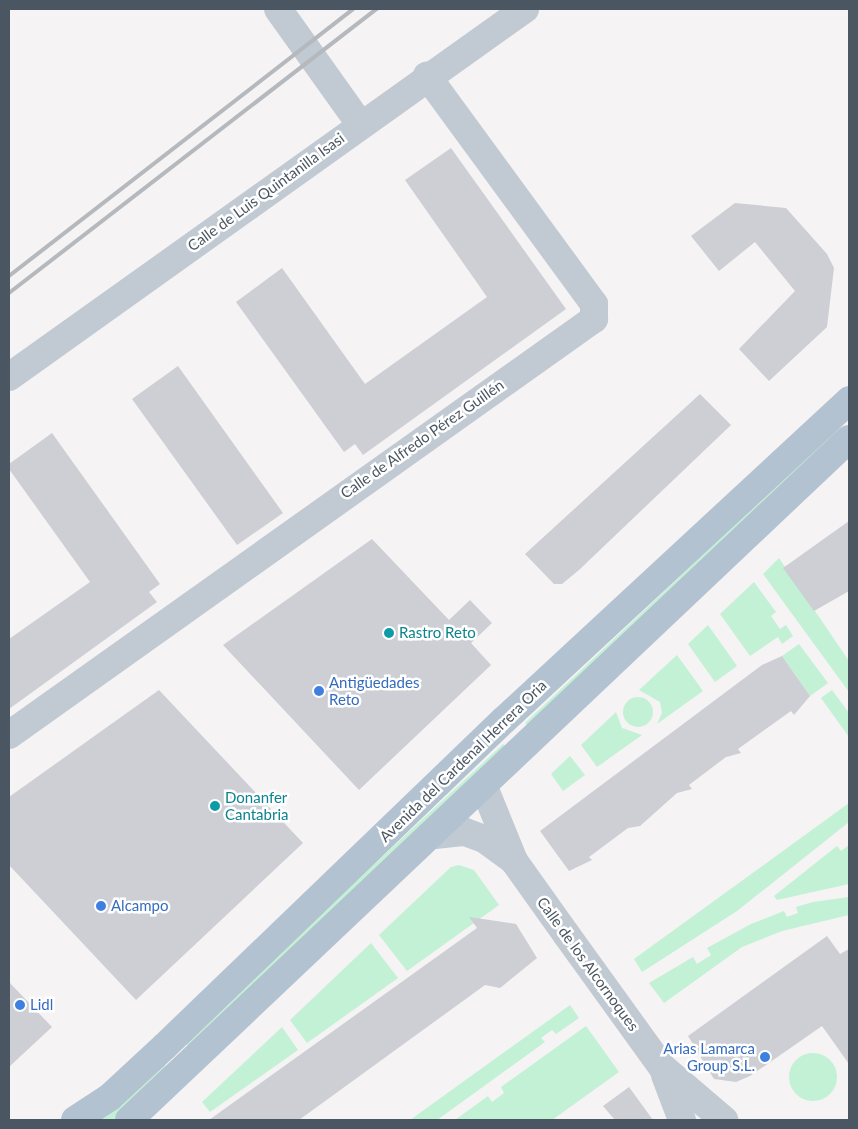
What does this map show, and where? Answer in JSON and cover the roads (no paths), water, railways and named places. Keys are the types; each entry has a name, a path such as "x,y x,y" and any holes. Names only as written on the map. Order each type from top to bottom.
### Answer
{"main road":[{"name":"Avenida del Cardenal Herrera Oria","path":"75,1120 145,1064 504,720 849,400"},
{"path":"129,1120 435,835 849,439"}],"street":[{"path":"278,9 360,124"},
{"name":"Calle de Luis Quintanilla Isasi","path":"9,377 427,76 524,9"},
{"name":"Calle de Alfredo Pérez Guillén","path":"9,735 594,319 594,304 427,76"},
{"name":"Calle de los Alcornoques","path":"484,787 514,861 662,1067 724,1120"},
{"name":"Calle de los Alcornoques","path":"435,835 465,832 484,839 514,861"},
{"name":"Calle de los Alcornoques","path":"662,1067 682,1120"}],"railway":[{"path":"9,276 353,9"},
{"path":"9,293 377,9"}],"place":[{"name":"Rastro Reto","path":"389,633"},
{"name":"Antigüedades Reto","path":"319,691"},
{"name":"Donanfer Cantabria","path":"215,806"},
{"name":"Alcampo","path":"101,906"},
{"name":"Lidl","path":"20,1005"},
{"name":"Arias Lamarca Group S.L.","path":"765,1057"}]}
